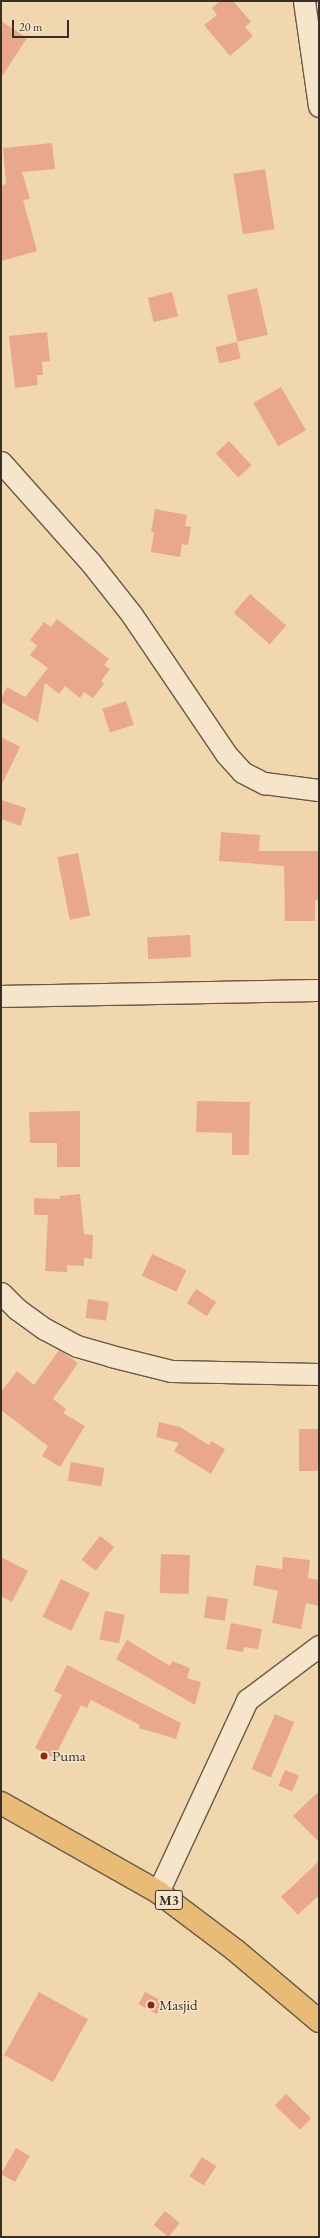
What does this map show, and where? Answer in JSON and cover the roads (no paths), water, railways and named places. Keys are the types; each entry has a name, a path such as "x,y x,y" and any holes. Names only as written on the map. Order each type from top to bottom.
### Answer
{"highway":[{"name":"M3","path":"1,1803 158,1892 235,1950 319,2021"}],"street":[{"path":"304,1 319,106"},
{"path":"1,462 91,563 122,603 226,754 242,772 264,783 319,790"},
{"path":"1,996 319,990"},
{"path":"1,1293 17,1309 45,1329 77,1346 111,1356 171,1371 319,1374"},
{"path":"158,1892 247,1700 319,1646"}],"place":[{"name":"Puma","path":"44,1756"},
{"name":"Masjid","path":"151,2005"}]}
